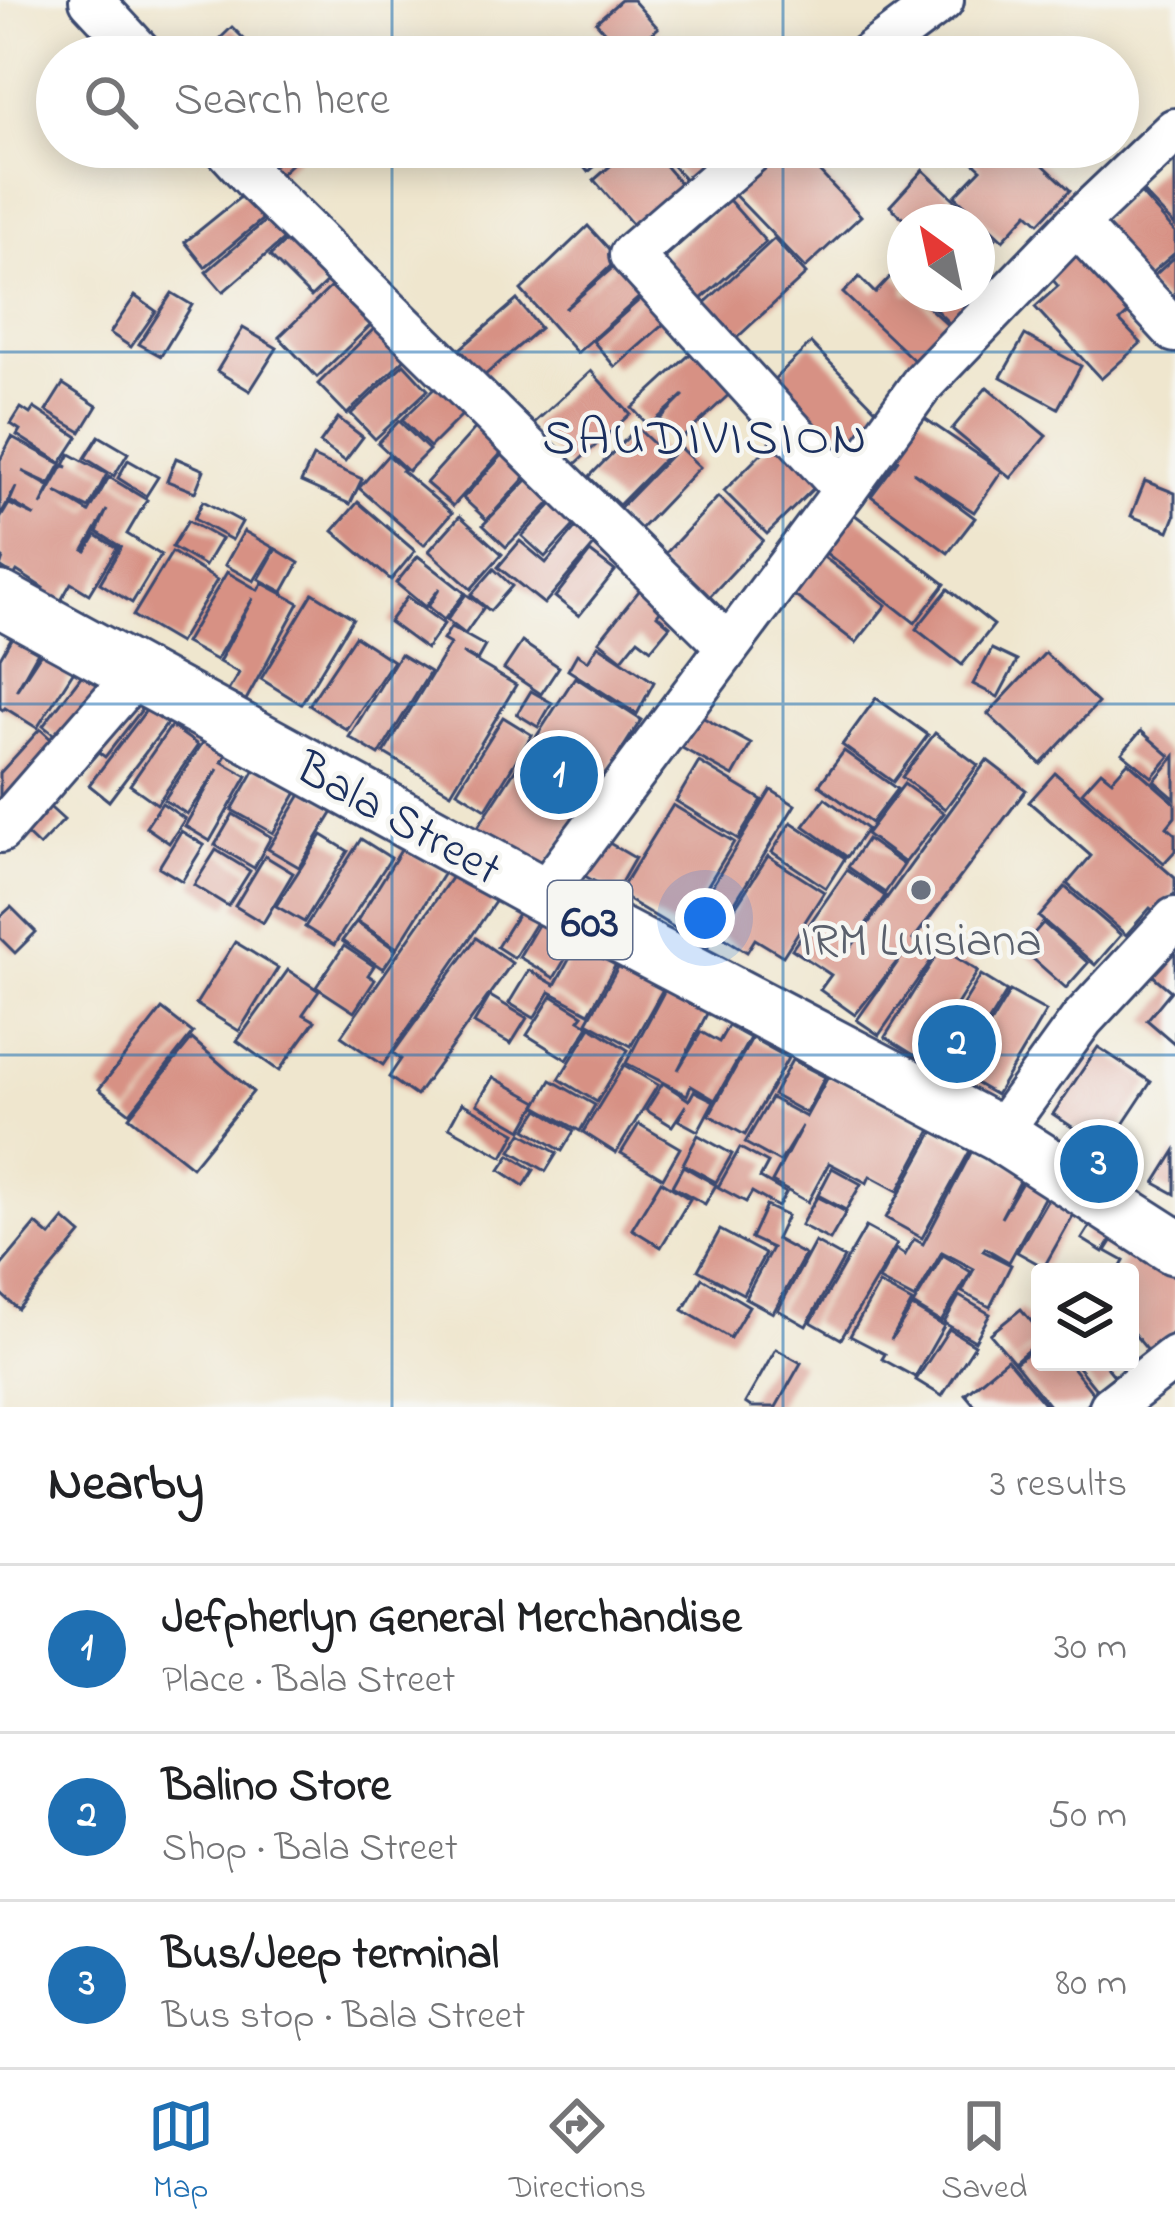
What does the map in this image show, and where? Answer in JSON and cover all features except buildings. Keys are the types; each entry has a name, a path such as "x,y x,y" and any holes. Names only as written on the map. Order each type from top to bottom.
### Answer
{"main road":[{"name":"Bala Street","path":"0,599 543,895 999,1134 1175,1246"}],"street":[{"path":"92,0 125,36"},
{"path":"894,36 942,0"},
{"path":"1139,164 1175,130"},
{"path":"245,168 728,646"},
{"path":"732,168 631,255 845,490"},
{"path":"543,895 922,384 1135,168"},
{"path":"1076,224 1175,331"},
{"path":"0,831 138,672"},
{"path":"999,1134 1082,1019 1175,919"},
{"path":"1111,1407 1175,1358"}],"place":[{"name":"Jefpherlyn General Merchandise","path":"559,775"},
{"name":"IRM Luisiana","path":"921,890"},
{"name":"Balino Store","path":"957,1044"},
{"name":"Bus/Jeep terminal","path":"1099,1164"}],"district":[{"name":"SAUDIVISION","path":"706,435"}]}
